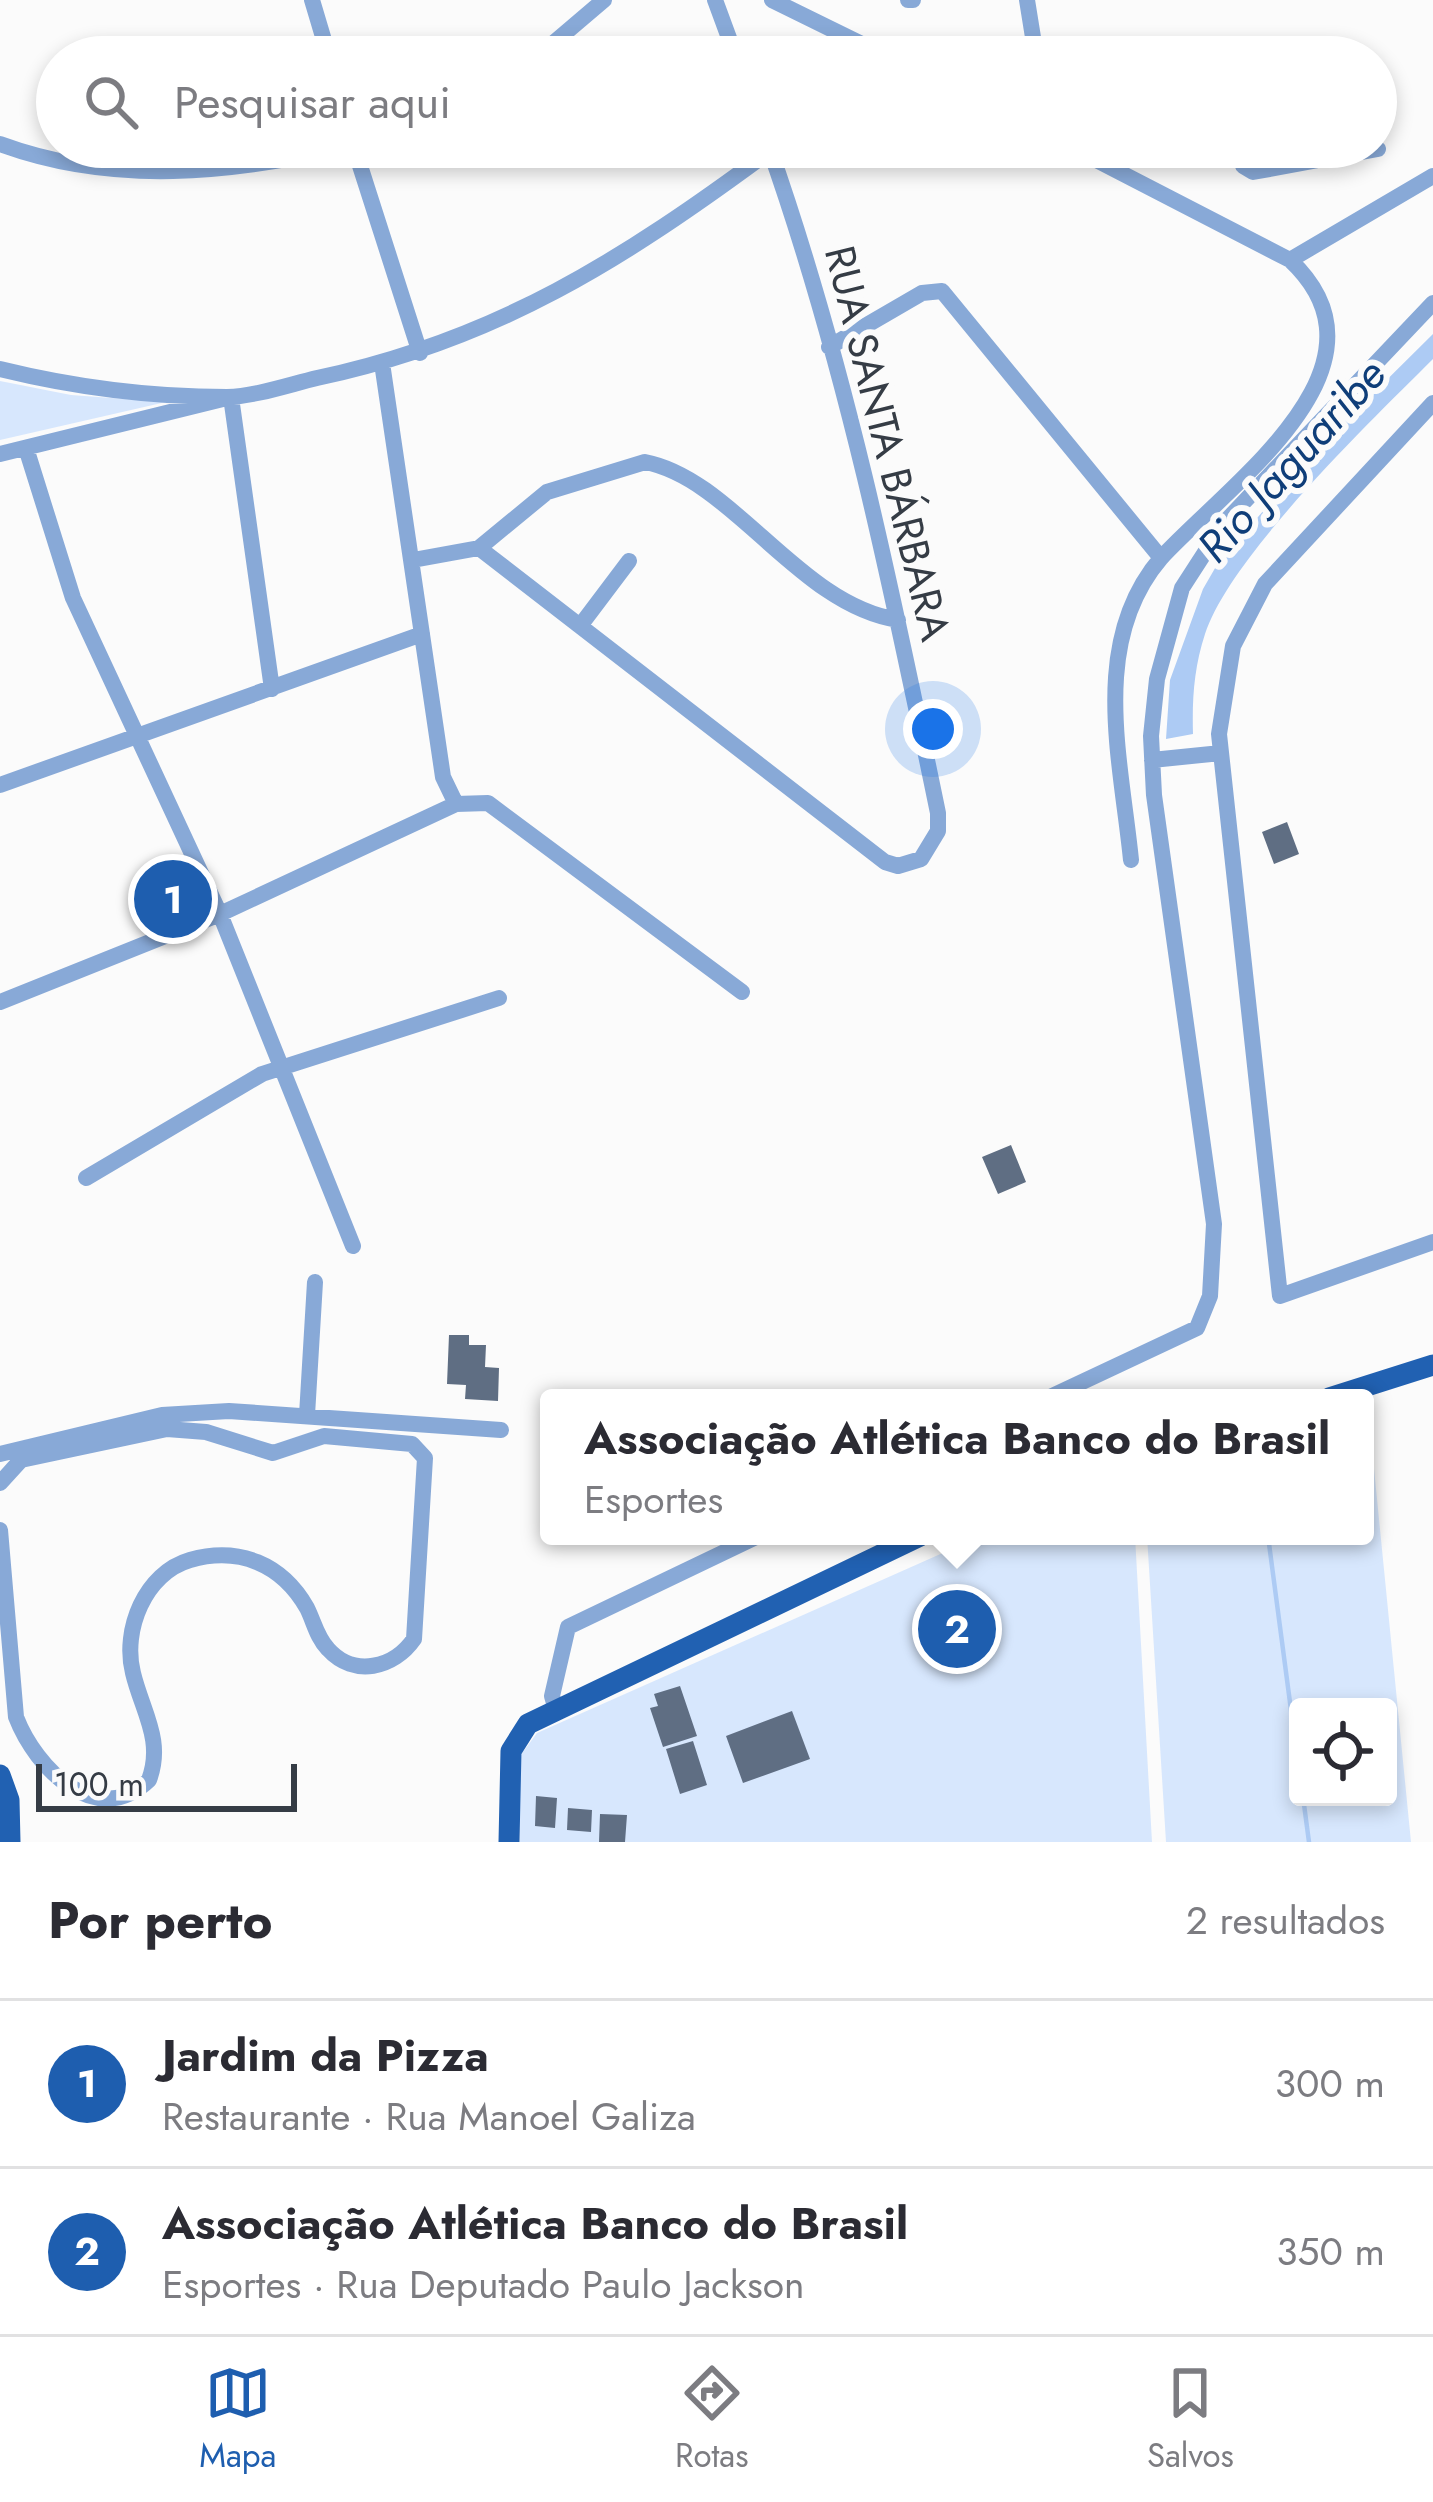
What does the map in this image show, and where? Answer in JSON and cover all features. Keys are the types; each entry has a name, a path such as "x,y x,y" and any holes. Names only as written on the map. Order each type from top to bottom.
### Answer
{"main road":[{"path":"1357,1389 1433,1364"},
{"path":"509,1842 511,1751 528,1724 554,1703 900,1545"},
{"path":"0,1775 9,1800 10,1842"}],"street":[{"path":"313,0 322,36"},
{"path":"562,36 604,0"},
{"path":"715,0 728,36"},
{"path":"772,0 845,36"},
{"path":"1027,0 1031,36"},
{"path":"0,144 36,155"},
{"path":"82,168 134,173 202,168"},
{"path":"358,168 420,353"},
{"path":"0,454 382,364 469,336 617,257 743,168"},
{"name":"RUA SANTA BÁRBARA","path":"580,626 885,862 912,865 932,846 938,831 898,620 829,347 776,168"},
{"path":"1112,168 1290,260 1309,278 1328,318 1325,369 1302,412 1161,558 1139,583 1125,612 1114,677 1130,860"},
{"path":"1290,260 1433,176"},
{"path":"829,347 922,293 942,291 1161,558"},
{"path":"1067,1389 1196,1328 1210,1296 1214,1224 1154,760 1157,679 1182,588 1223,523 1433,303"},
{"path":"382,364 443,777 456,804"},
{"path":"0,370 92,387 231,397"},
{"path":"231,397 272,689"},
{"path":"1433,403 1265,584 1234,646 1218,753 1280,1296 1433,1242"},
{"path":"1302,412 1317,425"},
{"path":"26,448 54,551 220,914 353,1246"},
{"path":"413,560 479,548 547,491 645,462 688,480 853,610 898,620"},
{"path":"1207,508 1223,523"},
{"path":"479,548 580,626 629,561"},
{"path":"0,785 422,634"},
{"path":"1154,760 1218,753"},
{"path":"0,1002 220,914 456,804 488,803 742,992"},
{"path":"86,1178 283,1066 499,998"},
{"path":"307,1415 315,1282"},
{"path":"0,1454 162,1415 230,1411 501,1430"},
{"path":"0,1484 21,1460 167,1429 206,1432 273,1453 324,1436 412,1444 424,1458 414,1639 390,1662 359,1667 345,1662 320,1639 299,1594 262,1562 208,1555 160,1575 135,1622 132,1670 156,1747 149,1780 137,1791 106,1800 88,1796 48,1769 25,1741 6,1688 0,1531"},
{"path":"554,1703 568,1627 739,1545"}],"shaded area":[{"path":"0,381 71,395 166,402 0,440"},
{"path":"1374,1469 1397,1698 1289,1698 1289,1806 1397,1806 1397,1701 1411,1842 1166,1842 1148,1545 1374,1545"},
{"path":"961,1545 1136,1545 1152,1842 520,1842 520,1756 537,1733"}],"water":[{"path":"1433,334 1433,359 1306,490 1243,566 1205,634 1194,683 1193,734 1166,739 1170,680 1203,589 1218,563 1317,449"}],"building":[{"path":"1287,822 1299,854 1274,864 1262,832"},
{"path":"1011,1145 1026,1182 998,1194 982,1157"},
{"path":"449,1335 469,1335 469,1345 486,1345 485,1367 499,1368 498,1401 465,1399 466,1385 447,1384"},
{"path":"680,1686 697,1736 663,1747 650,1708 658,1706 654,1694"},
{"path":"792,1711 810,1759 743,1783 726,1736"},
{"path":"693,1741 707,1785 680,1794 666,1749"},
{"path":"536,1796 557,1798 555,1828 535,1826"},
{"path":"568,1808 592,1810 591,1832 567,1830"},
{"path":"600,1814 627,1815 625,1842 599,1842"}],"waterway":[{"name":"Rio Jaguaribe","path":"1269,1545 1289,1698"},
{"name":"Rio Jaguaribe","path":"1304,1806 1309,1842"}],"place":[{"name":"Jardim da Pizza","path":"173,899"},
{"name":"Associação Atlética Banco do Brasil","path":"957,1629"}]}
